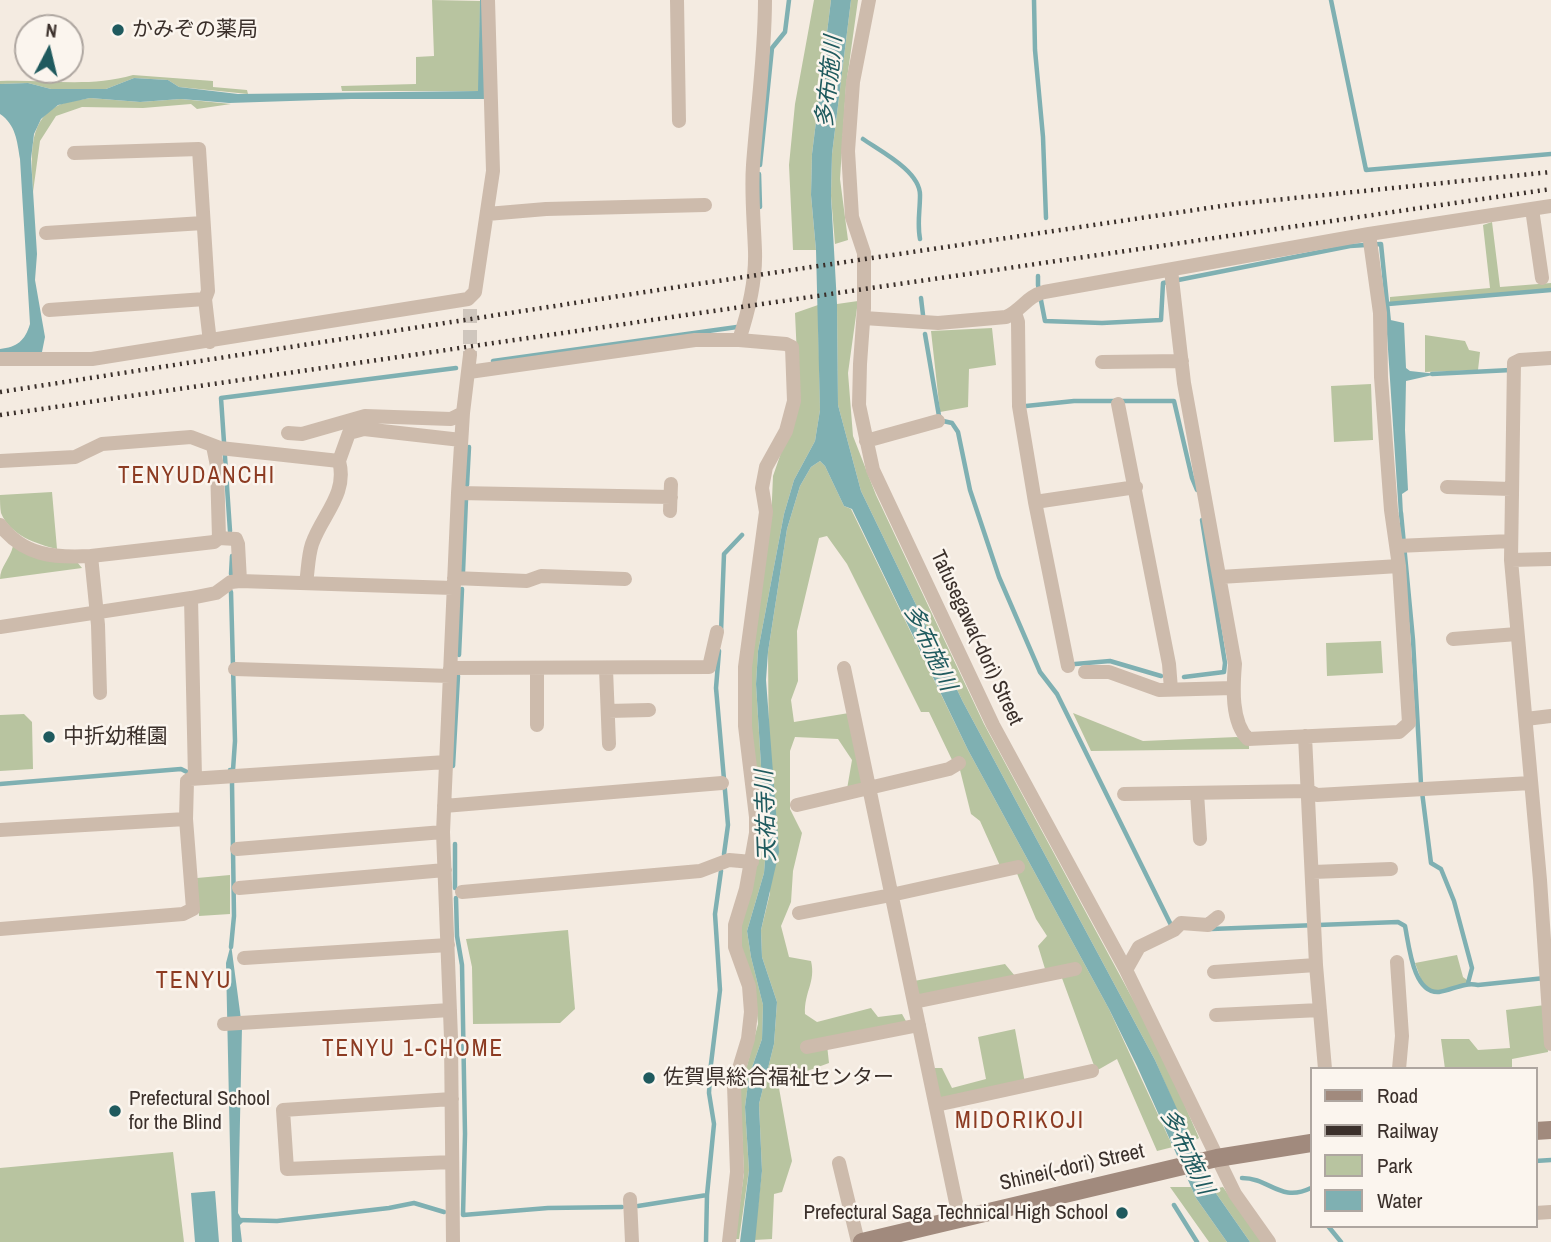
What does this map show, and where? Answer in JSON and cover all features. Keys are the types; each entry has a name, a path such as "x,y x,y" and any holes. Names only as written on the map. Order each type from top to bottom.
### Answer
{"street":[{"path":"0,359 92,359 469,304 475,292 494,152 488,0"},
{"path":"677,0 679,121"},
{"path":"739,340 746,321 755,253 753,167 765,48 765,0"},
{"name":"Tafusegawa(-dori) Street","path":"869,0 853,82 848,151 852,217 864,253 864,318 859,405 879,485 993,725 1126,970 1235,1194 1269,1242"},
{"path":"74,153 199,149 208,291 205,299 210,342"},
{"path":"487,214 546,209 705,205"},
{"path":"864,318 938,323 1006,317 1039,293 1172,277 1551,206"},
{"path":"1532,209 1542,278"},
{"path":"46,233 203,223"},
{"path":"1172,277 1182,360 1235,664 1233,688 1240,730 1248,739 1399,733 1409,723 1399,566 1404,546 1391,510 1381,377 1380,313 1370,242"},
{"path":"50,310 205,299"},
{"path":"1015,313 1018,322 1019,406 1068,666"},
{"path":"469,372 695,341 739,340 786,344 792,347 794,401 786,431 766,467 764,477 762,488 766,512 745,667 746,726 756,817 752,862 734,925 735,947 748,986 751,1012 748,1039 734,1085 737,1172 729,1242"},
{"path":"453,1242 450,1010 443,832 461,440 470,355"},
{"path":"1551,358 1520,360 1513,368 1511,489 1511,560 1517,634 1531,783 1546,880 1551,1044"},
{"path":"1102,362 1182,360"},
{"path":"1118,404 1169,664 1171,689"},
{"path":"288,433 302,434 365,416 451,419 463,413"},
{"path":"866,440 938,421"},
{"path":"306,583 311,545 340,490 342,474 339,461 349,433 364,429 461,440"},
{"path":"0,461 75,457 102,444 191,437 221,448 339,461"},
{"path":"219,538 217,466 221,448"},
{"path":"1035,502 1136,487"},
{"path":"1447,487 1511,489"},
{"path":"458,493 671,497"},
{"path":"0,525 8,536 27,550 62,558 214,542 219,538 236,539 240,581"},
{"path":"1404,546 1511,541"},
{"path":"91,556 98,625 100,693"},
{"path":"1511,560 1551,559"},
{"path":"1220,577 1399,566"},
{"path":"0,627 191,598 216,593 231,582 240,581 453,583 527,581 541,576 625,579"},
{"path":"191,598 195,778"},
{"path":"235,669 450,672 709,667 717,632"},
{"path":"1453,639 1517,634"},
{"path":"844,668 959,1217"},
{"path":"537,669 537,724"},
{"path":"606,669 609,744"},
{"path":"1085,672 1109,672 1159,690 1233,688"},
{"path":"608,711 649,710"},
{"path":"1526,719 1551,716"},
{"path":"1305,736 1316,965 1325,1067"},
{"path":"0,929 183,914 193,909 186,819 187,781 195,778 446,762"},
{"path":"797,804 949,769 959,763"},
{"path":"444,806 722,783"},
{"path":"1124,794 1309,791 1317,795 1531,783"},
{"path":"1197,793 1200,839"},
{"path":"0,830 186,819"},
{"path":"237,849 443,832"},
{"path":"463,892 700,871 729,860 752,862"},
{"path":"799,913 1018,867"},
{"path":"1312,872 1391,869"},
{"path":"239,888 444,870"},
{"path":"1126,970 1139,947 1174,930 1181,923 1209,925 1218,917"},
{"path":"244,958 447,945"},
{"path":"1397,962 1402,1036 1399,1067"},
{"path":"1214,972 1316,965"},
{"path":"914,1002 1075,969"},
{"path":"224,1024 450,1010"},
{"path":"1216,1015 1320,1010"},
{"path":"807,1047 919,1025"},
{"path":"936,1105 1092,1071"},
{"path":"452,1099 283,1110 288,1169 452,1162"},
{"path":"1217,1158 1310,1143"},
{"name":"Shinei(-dori) Street","path":"860,1242 1217,1158"},
{"path":"839,1163 860,1242"},
{"path":"630,1199 632,1242"}],"green space":[{"path":"432,0 480,1 479,91 342,91 341,86 416,84 416,57 434,56"},
{"path":"814,0 831,0 812,154 811,195 816,250 793,250 789,165 795,104"},
{"path":"851,0 858,0 846,86 840,179 848,240 835,244 831,196 832,154"},
{"path":"133,75 213,81 213,87 247,90 248,94 179,87 168,80 134,78 106,89 51,89 32,84 84,84 84,81"},
{"path":"0,81 14,81 14,84 0,84"},
{"path":"90,98 140,102 181,99 231,104 197,109 191,104 143,108 82,107 56,116 40,141 33,192 33,143 40,122 57,106"},
{"path":"1492,222 1500,287 1551,283 1551,291 1390,305 1390,297 1490,288 1483,225"},
{"path":"858,301 848,373 853,436 876,495 984,724 1163,1055 1199,1138 1191,1143 1155,1060 963,702 861,491 838,405 837,304"},
{"path":"818,305 820,410 815,441 794,480 784,514 758,651 756,684 766,847 764,873 747,931 763,1005 762,1039 749,1076 745,1107 749,1170 739,1239 735,1239 744,1173 740,1092 758,1024 755,989 742,951 741,923 753,885 753,766 748,666 771,522 773,476 799,401 795,313"},
{"path":"992,328 996,365 969,369 968,407 940,412 931,331"},
{"path":"1425,335 1465,341 1469,350 1480,352 1478,370 1425,372"},
{"path":"1371,384 1373,440 1334,442 1331,386"},
{"path":"820,461 844,506 851,509 968,750 1109,1009 1173,1147 1157,1151 1117,1059 1096,1071 1059,970 1046,972 1038,946 1047,936 1036,919 1013,864 1001,868 980,821 971,814 960,770 953,762 929,712 921,712 847,564 827,536 819,538 797,631 798,681 791,700 794,722 849,713 864,785 847,789 852,760 838,739 795,737 790,751 790,809 802,833 793,871 791,902 781,926 789,957 811,961 812,975 805,1014 817,1022 871,1008 878,1017 902,1014 907,1023 827,1045 829,1063 799,1074 779,1088 792,1161 782,1192 774,1194 772,1239 754,1240 762,1171 759,1104 774,1044 777,1002 762,957 761,930 770,893 768,652 787,529 800,486 811,467"},
{"path":"52,492 57,549 17,533 5,521 0,509 0,495"},
{"path":"13,546 43,559 77,562 82,568 0,579"},
{"path":"1381,641 1383,673 1327,676 1326,643"},
{"path":"1073,713 1143,741 1237,737 1249,743 1249,749 1091,751"},
{"path":"24,714 32,722 33,769 0,771 0,715"},
{"path":"230,875 230,914 199,916 197,878"},
{"path":"568,930 575,1009 560,1023 473,1024 472,967 466,939"},
{"path":"1457,955 1463,977 1471,983 1436,993 1425,990 1415,963"},
{"path":"1005,964 1015,976 918,998 914,981"},
{"path":"1545,1005 1548,1052 1512,1059 1512,1067 1445,1067 1441,1039 1469,1039 1478,1050 1510,1048 1506,1010"},
{"path":"1015,1029 1025,1083 939,1103 932,1068 942,1068 952,1088 986,1079 978,1037"},
{"path":"173,1152 184,1242 0,1242 0,1168"},
{"path":"1170,1187 1191,1187 1227,1242 1209,1242"},
{"path":"1223,1187 1262,1242 1250,1242 1213,1189"}],"water":[{"path":"480,0 485,0 484,99 229,103 181,99 140,102 90,98 58,105 41,119 34,134 31,159 37,254 35,280 45,337 42,352 0,354 0,349 16,345 23,339 30,324 20,159 13,128 0,114 0,84 32,84 51,89 106,89 134,78 168,80 179,87 238,94 478,91"},
{"path":"831,0 851,0 832,154 831,196 837,304 838,405 861,491 963,702 1155,1060 1213,1189 1250,1242 1227,1242 1196,1198 1109,1009 968,750 852,509 844,506 820,461 811,467 800,486 787,529 768,652 766,680 779,852 761,930 762,957 777,1002 774,1044 759,1104 762,1171 755,1242 740,1242 749,1170 745,1107 749,1076 762,1039 763,1005 747,931 764,873 766,847 756,684 758,651 784,514 794,480 815,441 820,410 816,250 811,195 812,154"},
{"path":"1386,319 1404,323 1406,368 1410,371 1437,374 1406,381 1408,490 1402,494 1401,516 1399,516"},
{"path":"231,944 242,1027 238,1213 243,1222 240,1225 242,1242 232,1242 226,963"},
{"path":"215,1191 219,1242 195,1242 191,1193"}],"waterway":[{"path":"760,165 772,48 785,32 789,0"},
{"path":"1034,0 1046,218"},
{"path":"1331,0 1366,170 1551,154"},
{"path":"863,139 898,162 918,186 920,239"},
{"path":"759,174 760,207"},
{"path":"1038,276 1045,321 1102,323 1161,320 1163,283 1350,246 1381,244 1389,323"},
{"path":"1388,304 1551,290"},
{"path":"921,298 923,315"},
{"path":"493,361 737,327"},
{"path":"925,334 939,416 943,421 952,423 958,432 970,490 999,577 1040,672 1057,694 1171,925 1175,926"},
{"path":"230,531 221,398 456,368"},
{"path":"1432,374 1511,370"},
{"path":"1026,406 1074,401 1174,401 1197,490"},
{"path":"467,485 469,447"},
{"path":"463,572 466,499"},
{"path":"1401,513 1413,640 1421,784 1431,863 1441,869 1454,901 1472,968 1468,983"},
{"path":"1184,677 1224,672 1225,663 1202,520"},
{"path":"721,632 724,554 742,535"},
{"path":"231,574 232,556"},
{"path":"459,655 462,589"},
{"path":"230,770 233,770 235,741 231,592"},
{"path":"719,651 716,688 728,825 724,854"},
{"path":"1075,664 1110,661 1161,676"},
{"path":"453,766 458,676"},
{"path":"0,784 181,769 187,772"},
{"path":"231,947 234,916 232,783"},
{"path":"455,844 455,888"},
{"path":"706,1242 707,1195 714,1124 709,1093 710,1072 720,990 715,914 721,871"},
{"path":"456,898 457,936 462,965 465,1134 463,1215 548,1208 622,1207"},
{"path":"1211,929 1398,922 1405,926 1418,977 1430,991 1545,978"},
{"path":"1537,1161 1551,1160"},
{"path":"1242,1178 1291,1193 1310,1188"},
{"path":"638,1206 707,1195"},
{"path":"238,1220 277,1221 414,1203 444,1212"},
{"path":"1174,1205 1197,1242"},
{"path":"1330,1228 1341,1242"}],"tunnel":[{"path":"470,309 470,355"}],"railway":[{"path":"0,392 1235,204 1551,172"},
{"path":"0,415 1551,189"}],"place":[{"name":"かみぞの薬局","path":"118,30"},
{"name":"中折幼稚園","path":"49,737"},
{"name":"佐賀県総合福祉センター","path":"649,1078"},
{"name":"Prefectural School for the Blind","path":"115,1111"},
{"name":"Prefectural Saga Technical High School","path":"1122,1213"}],"district":[{"name":"TENYUDANCHI","path":"197,477"},
{"name":"TENYU","path":"194,982"},
{"name":"TENYU 1-CHOME","path":"413,1050"},
{"name":"MIDORIKOJI","path":"1020,1122"}],"water label":[{"name":"多布施川","path":"830,82"},
{"name":"多布施川","path":"929,648"},
{"name":"天祐寺川","path":"767,816"},
{"name":"多布施川","path":"1186,1152"}]}
